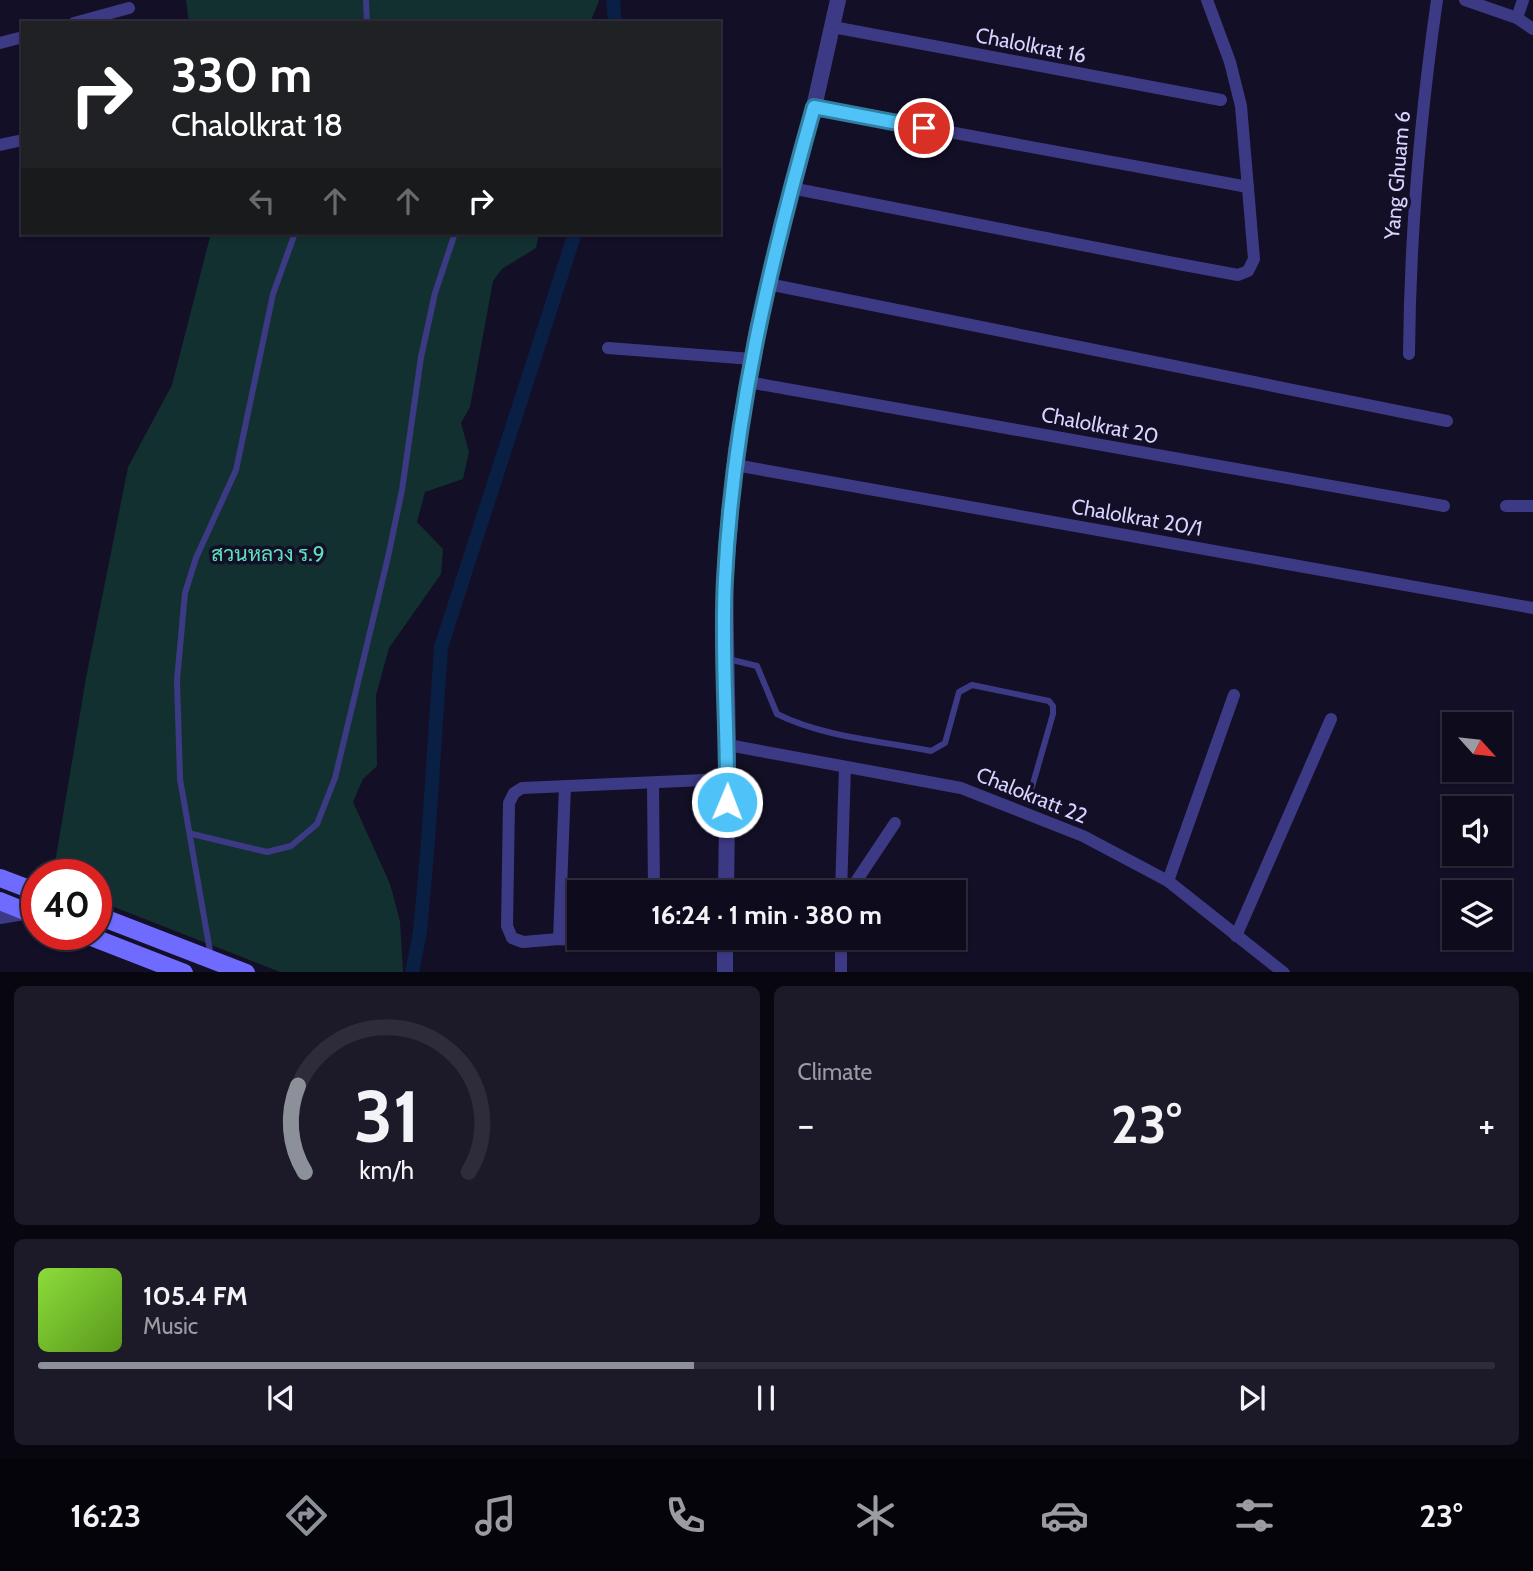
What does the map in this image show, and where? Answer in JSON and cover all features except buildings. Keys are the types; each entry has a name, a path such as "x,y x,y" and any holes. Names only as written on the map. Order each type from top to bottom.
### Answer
{"main road":[{"path":"0,878 21,886"},
{"path":"0,901 21,910"},
{"path":"112,921 246,972"},
{"path":"112,945 184,972"}],"street":[{"path":"726,880 728,745 724,581 735,465 752,359 768,284 814,107 838,0"},
{"path":"791,188 1238,275 1252,268 1254,259 1241,106 1230,62 1207,0"},
{"name":"Yang Ghuam 6","path":"1409,355 1412,216 1423,96 1437,0"},
{"path":"1465,0 1517,18 1533,29"},
{"path":"1517,18 1523,0"},
{"path":"81,21 130,8"},
{"name":"Chalolkrat 16","path":"833,27 1222,100"},
{"path":"0,43 21,38"},
{"path":"814,107 1248,187"},
{"path":"0,145 21,140"},
{"path":"768,284 1447,421"},
{"path":"608,348 752,359"},
{"name":"Chalolkrat 20","path":"748,382 1444,506"},
{"name":"Chalolkrat 20/1","path":"735,465 1533,608"},
{"path":"1506,506 1533,506"},
{"path":"1168,880 1234,695"},
{"path":"1236,936 1331,719"},
{"name":"Chalokratt 22","path":"728,745 970,790 1083,836 1168,880 1284,972"},
{"path":"841,880 845,767"},
{"path":"567,940 523,942 516,941 509,933 509,803 514,793 523,788 727,779"},
{"path":"653,783 654,880"},
{"path":"559,939 565,786"},
{"path":"857,880 895,823"},
{"path":"0,916 21,915"},
{"path":"725,950 725,972"},
{"path":"841,950 841,972"}],"lane":[{"path":"366,0 367,21"},
{"path":"211,959 192,834 180,779 177,680 185,593 196,558 236,470 273,295 294,235"},
{"path":"192,834 267,852 291,846 317,824 335,778 388,557 402,490 424,344 435,293 454,235"},
{"path":"726,659 757,666 777,714 790,720 834,733 931,751 946,743 959,692 964,687 972,685 1049,701 1053,714 1032,787"}],"green space":[{"path":"186,0 599,0 591,21 189,21"},
{"name":"สวนหลวง ร.9","path":"210,235 539,235 536,248 502,269 493,281 470,407 461,423 469,452 463,479 425,492 417,522 443,549 441,574 389,648 376,695 377,766 363,779 353,802 390,884 400,921 403,972 280,972 112,906 112,859 56,859 86,678 128,467 172,385"}],"waterway":[{"path":"613,0 615,21"},
{"path":"412,972 420,932 428,842 441,647 574,235"}],"route":[{"path":"727,802 724,581 736,450 757,329 791,188 814,107 924,128"}]}
